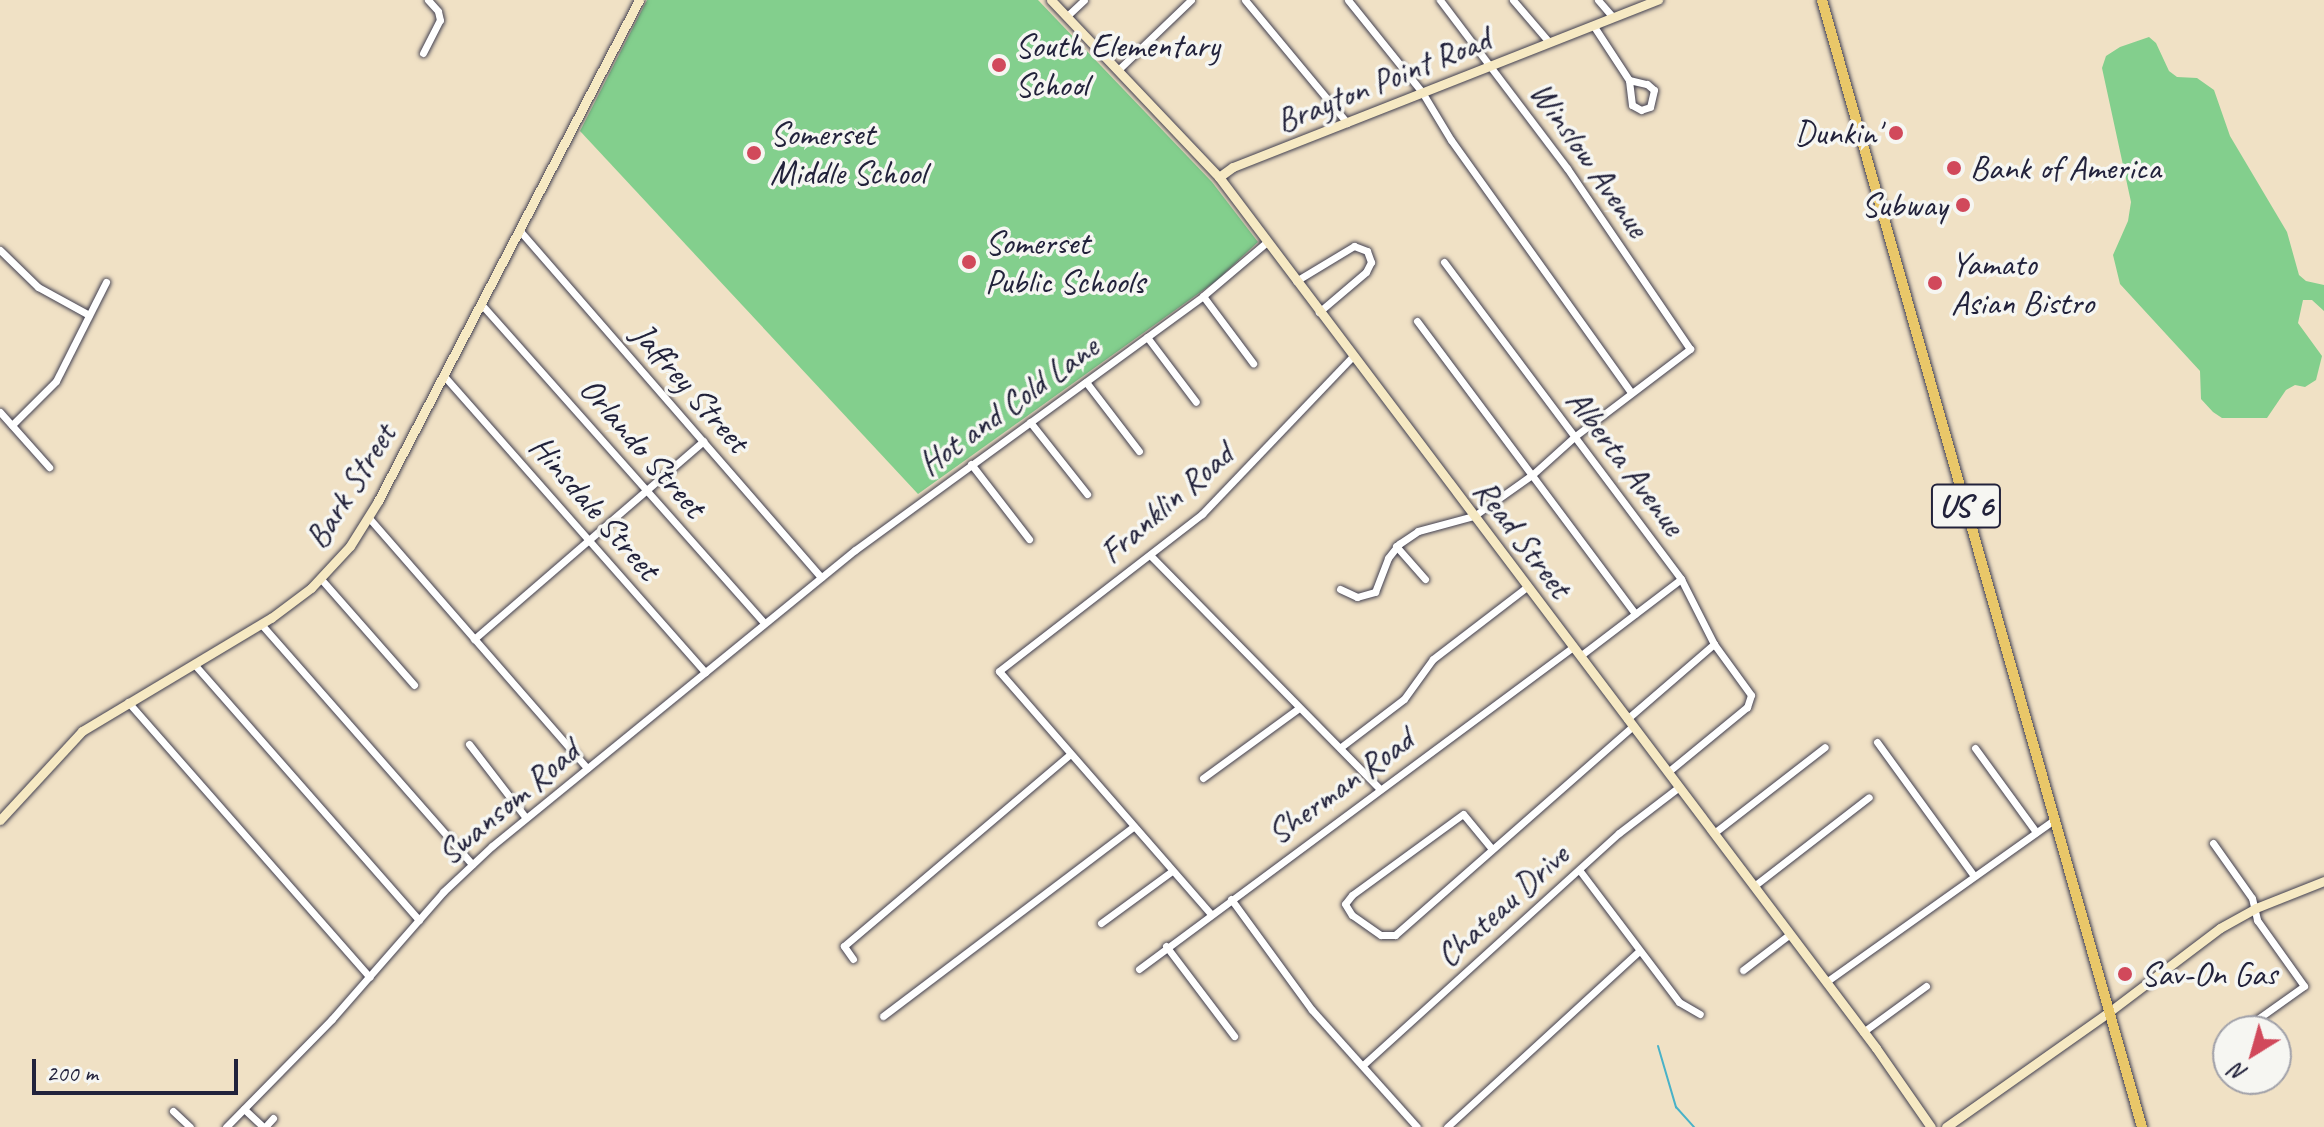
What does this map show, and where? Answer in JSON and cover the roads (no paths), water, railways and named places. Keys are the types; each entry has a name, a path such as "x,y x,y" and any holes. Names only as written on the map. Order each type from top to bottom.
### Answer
{"main road":[{"name":"Bark Street","path":"0,820 74,738 128,702 261,624 321,579 369,518 639,0"},
{"name":"Read Street","path":"1051,0 1219,177 1826,982 1931,1127"},
{"name":"Brayton Point Road","path":"1219,177 1233,167 1658,0"},
{"name":"US 6","path":"1822,0 2142,1127"},
{"path":"1946,1127 2109,1012 2194,947 2253,910 2324,881"}],"street":[{"path":"423,53 440,20 438,11 428,0"},
{"path":"1067,16 1084,0"},
{"path":"1118,70 1191,0"},
{"path":"1245,0 1347,123"},
{"path":"1340,589 1357,597 1375,592 1396,546 1418,531 1474,516 1532,475 1631,392 1451,140 1422,92 1348,0"},
{"name":"Winslow Avenue","path":"1440,0 1490,64 1689,344 1687,353 1631,392"},
{"path":"1513,0 1549,42"},
{"path":"1598,0 1613,17"},
{"path":"1593,25 1629,80 1632,105 1641,110 1650,107 1654,90 1647,84 1629,80"},
{"name":"Jaffrey Street","path":"520,231 821,577"},
{"name":"Hot and Cold Lane","path":"855,550 1203,296 1267,242"},
{"path":"1296,281 1354,246 1367,251 1371,262 1366,272 1319,312"},
{"path":"0,250 38,287 89,315"},
{"name":"Alberta Avenue","path":"1444,262 1681,579 1714,644 1751,695 1751,701 1668,772"},
{"path":"12,425 56,381 106,282"},
{"path":"1203,296 1253,363"},
{"name":"Orlando Street","path":"482,305 764,623"},
{"path":"1417,321 1635,614"},
{"path":"1147,337 1196,402"},
{"name":"Franklin Road","path":"1069,755 999,671 1208,508 1353,356"},
{"name":"Hinsdale Street","path":"444,376 705,672"},
{"path":"1086,382 1139,451"},
{"path":"0,412 49,467"},
{"path":"1030,422 1087,494"},
{"path":"474,639 703,441"},
{"path":"971,464 1029,539"},
{"path":"369,518 587,768"},
{"path":"1396,546 1425,579"},
{"name":"Swansom Road","path":"226,1127 370,977 472,864 855,550"},
{"path":"1150,555 1380,789"},
{"path":"321,579 414,685"},
{"path":"1580,656 1681,579"},
{"path":"1341,747 1404,699 1433,659 1527,587"},
{"path":"261,624 472,864"},
{"path":"1492,849 1463,814 1352,895 1345,904 1352,915 1389,937 1432,904 1492,849 1629,723 1714,644"},
{"name":"Sherman Road","path":"1139,969 1210,913 1573,647"},
{"path":"194,664 419,920"},
{"path":"128,702 370,977"},
{"path":"1203,778 1299,708"},
{"path":"1877,742 1974,876"},
{"path":"469,744 526,818"},
{"path":"1714,833 1825,747"},
{"path":"1975,748 2036,832"},
{"path":"853,959 844,946 1069,755 1210,913"},
{"name":"Chateau Drive","path":"1363,1065 1619,833 1679,787"},
{"path":"1754,886 1869,797"},
{"path":"1826,982 2055,819"},
{"path":"883,1016 1133,827"},
{"path":"2213,843 2252,898 2253,910 2304,986 2263,1015"},
{"path":"1101,923 1172,871"},
{"path":"1580,871 1679,1002 1700,1014"},
{"path":"1231,899 1312,1010 1417,1127"},
{"path":"1743,970 1790,934"},
{"path":"1166,946 1234,1036"},
{"path":"1447,1127 1639,951"},
{"path":"1863,1032 1926,986"},
{"path":"244,1109 264,1127 273,1118"},
{"path":"173,1111 190,1127"}],"waterway":[{"path":"1658,1046 1676,1107 1694,1127"}],"place":[{"name":"South Elementary School","path":"999,65"},
{"name":"Dunkin'","path":"1896,133"},
{"name":"Somerset Middle School","path":"754,153"},
{"name":"Bank of America","path":"1954,168"},
{"name":"Subway","path":"1963,205"},
{"name":"Somerset Public Schools","path":"969,262"},
{"name":"Yamato Asian Bistro","path":"1935,283"},
{"name":"Sav-On Gas","path":"2125,974"}]}
